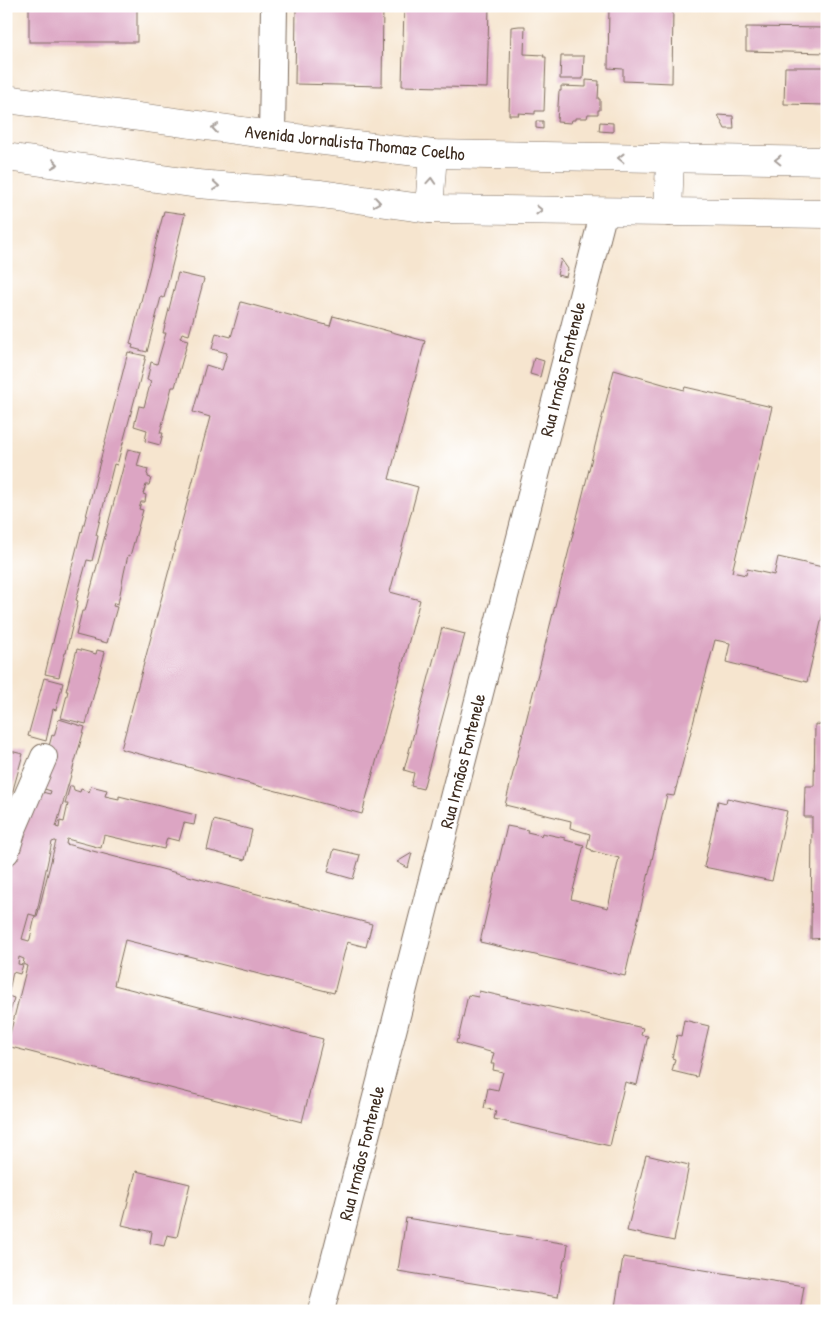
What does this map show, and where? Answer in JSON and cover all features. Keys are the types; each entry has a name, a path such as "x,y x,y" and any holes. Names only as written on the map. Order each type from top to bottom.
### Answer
{"main road":[{"name":"Avenida Jornalista Thomaz Coelho","path":"6,99 272,135 433,154 827,161"},
{"path":"429,209 433,154"},
{"path":"6,157 198,184 321,194 429,209 827,214"},
{"path":"668,212 670,159"}],"street":[{"path":"272,135 274,6"},
{"name":"Rua Irmãos Fontenele","path":"322,1311 604,211"},
{"path":"8,836 44,757"}],"building":[{"path":"29,6 137,6 137,42 29,42"},
{"path":"296,6 383,6 382,86 295,84"},
{"path":"404,6 489,6 487,88 402,86"},
{"path":"609,6 673,7 672,83 623,81 623,69 608,68"},
{"path":"525,26 524,54 544,55 543,57 546,57 544,111 535,111 535,114 518,113 519,115 509,115 511,27"},
{"path":"746,27 827,28 827,53 746,51"},
{"path":"561,56 584,56 583,79 560,79"},
{"path":"785,67 827,67 827,105 784,104"},
{"path":"586,80 599,81 598,99 600,99 600,110 598,110 598,114 588,114 587,118 575,118 571,123 557,122 561,86 586,87"},
{"path":"718,115 733,116 734,129 725,129"},
{"path":"536,121 543,121 543,129 536,128"},
{"path":"600,122 613,123 613,132 599,131"},
{"path":"164,211 185,214 164,298 161,297 147,352 132,348 133,345 130,344"},
{"path":"561,259 568,269 566,277 557,275"},
{"path":"178,273 204,279 189,335 182,333 180,338 188,340 175,387 172,387 160,433 163,433 160,445 145,441 147,430 134,426 139,406 144,407 151,381 147,380 151,362 157,364 166,333 163,333"},
{"path":"241,302 330,326 333,316 425,341 389,479 418,487 390,592 420,600 362,814 121,749 210,417 193,412 206,365 222,370 227,353 212,349 216,333 231,337"},
{"path":"128,352 146,356 117,465 114,464 96,535 98,536 92,561 87,560 76,600 78,601 59,677 45,674 81,531"},
{"path":"534,358 544,361 540,377 530,374"},
{"path":"614,370 684,390 685,387 772,407 732,572 746,575 747,569 774,575 778,557 827,568 827,596 807,682 726,662 730,643 715,640 674,796 667,795 625,976 480,942 507,826 528,830 527,832 540,835 541,837 542,833 565,838 565,840 584,845 571,899 608,908 619,858 587,848 590,834 570,828 571,821 505,805"},
{"path":"128,449 141,452 137,466 148,469 148,477 151,478 143,494 146,495 145,502 141,502 139,509 143,510 130,556 128,555 118,604 114,603 113,606 117,607 107,643 76,635 82,611 85,611"},
{"path":"442,628 465,634 423,789 411,786 414,773 404,770"},
{"path":"77,649 96,654 97,650 105,652 86,724 61,718"},
{"path":"44,678 63,683 56,710 53,709 46,741 28,736"},
{"path":"59,719 85,727 56,827 59,828 60,821 64,822 68,804 65,804 70,786 73,786 74,790 80,792 81,789 89,792 91,786 107,790 105,796 119,799 119,796 196,815 194,825 184,823 179,841 167,838 164,849 104,835 101,848 67,839 66,844 372,924 366,947 347,942 334,993 125,940 114,985 323,1039 302,1122 7,1046 27,966 23,964 24,959 19,957 18,964 23,965 20,974 13,972 8,996 14,998 8,1020 6,1019 6,866 30,789 50,794 51,791 38,787 52,735 54,736","holes":["56,841 30,939 29,941 22,939 29,914 36,916 52,842"]},
{"path":"815,724 827,725 827,938 811,939 812,817 804,817 805,786 814,786"},
{"path":"10,751 23,754 8,808 6,808 6,780 8,775 6,775 6,763"},
{"path":"727,798 787,811 772,881 704,867 718,801 726,803"},
{"path":"214,820 252,830 245,860 207,850"},
{"path":"334,849 360,855 353,879 328,872"},
{"path":"412,853 408,868 397,862"},
{"path":"479,991 643,1028 641,1035 648,1036 637,1085 625,1082 610,1146 494,1119 496,1111 484,1108 488,1088 498,1090 503,1072 493,1070 494,1064 491,1064 494,1053 456,1043 468,995 478,997"},
{"path":"684,1020 709,1026 697,1077 672,1071 675,1059 672,1058 677,1035 681,1036"},
{"path":"646,1155 689,1165 674,1241 627,1231"},
{"path":"136,1171 190,1184 177,1237 167,1235 164,1246 150,1243 152,1232 122,1225"},
{"path":"406,1218 568,1244 558,1297 398,1271"},
{"path":"623,1257 804,1286 800,1311 637,1311 615,1307"}]}
